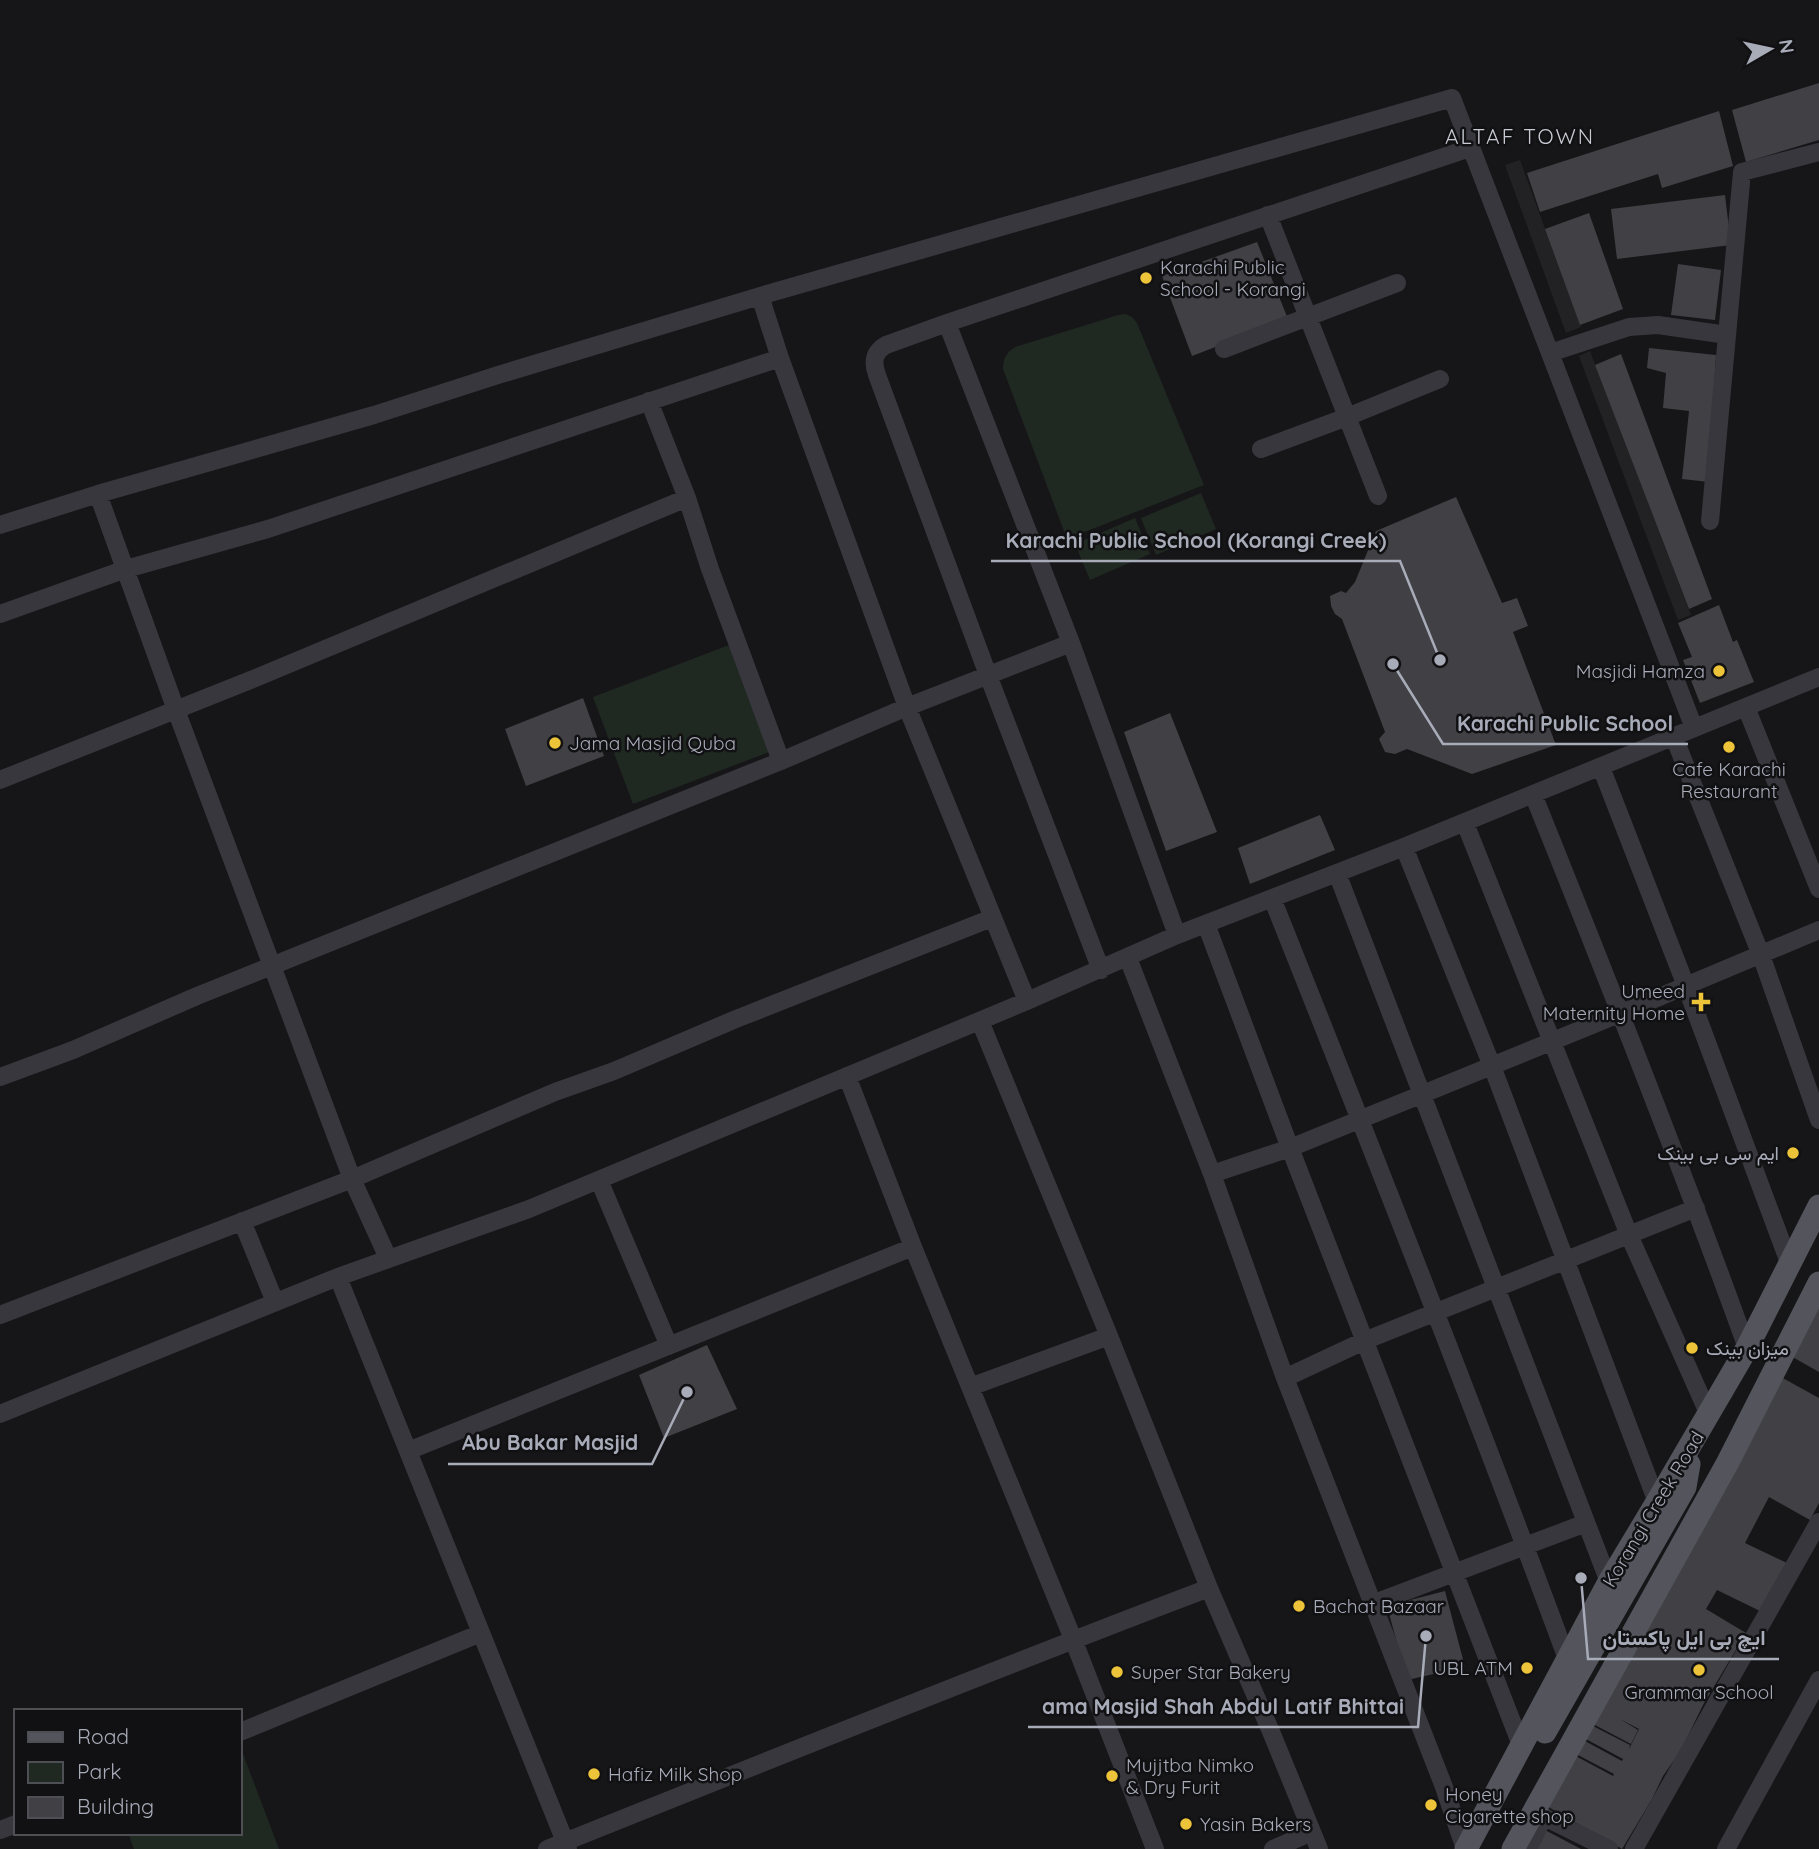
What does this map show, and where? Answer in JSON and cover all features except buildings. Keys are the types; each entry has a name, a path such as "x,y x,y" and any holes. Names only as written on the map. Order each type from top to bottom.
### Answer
{"main road":[{"name":"Korangi Creek Road","path":"1466,1849 1609,1582 1747,1348 1819,1206"},
{"name":"Korangi Creek Road","path":"1513,1849 1538,1814 1728,1462 1819,1283"},
{"path":"1481,1849 1685,1487 1694,1440"},
{"path":"1685,1487 1728,1462"}],"street":[{"path":"0,525 374,415 760,296 1452,98 1694,728"},
{"path":"1101,970 874,366 878,349 947,323 1470,148"},
{"path":"1710,521 1742,172 1819,152"},
{"path":"1268,215 1378,496"},
{"path":"1224,349 1397,283"},
{"path":"760,296 907,707 1027,1001"},
{"path":"947,323 1071,643 1177,935"},
{"path":"1549,353 1629,327 1658,325 1727,335"},
{"path":"0,614 126,569 268,529 780,358"},
{"path":"1261,449 1440,379"},
{"path":"649,401 687,498 710,569 781,761"},
{"path":"98,494 352,1179 388,1258"},
{"path":"0,780 687,498"},
{"path":"0,1077 781,761 907,707 1071,643"},
{"path":"0,1414 338,1277 529,1209 1101,970 1177,935 1404,847 1819,677"},
{"path":"1746,707 1819,889"},
{"path":"1674,737 1760,955 1819,1120"},
{"path":"1601,767 1790,1265"},
{"path":"1534,794 1696,1208 1747,1348"},
{"path":"1465,822 1629,1235 1709,1415"},
{"path":"1404,847 1492,1066 1657,1502"},
{"path":"1337,873 1609,1582"},
{"path":"1272,898 1526,1547 1567,1659"},
{"path":"0,1315 352,1179 543,1097 614,1071 736,1019 992,918"},
{"path":"1206,924 1521,1745"},
{"path":"1212,1174 1290,1148 1819,930"},
{"path":"1128,957 1466,1849"},
{"path":"980,1021 1209,1588 1319,1849"},
{"path":"846,1076 1155,1849"},
{"path":"598,1180 669,1346"},
{"path":"1285,1377 1364,1341 1696,1208"},
{"path":"242,1221 275,1302"},
{"path":"408,1451 913,1247"},
{"path":"338,1277 567,1845"},
{"path":"970,1387 1109,1336"},
{"path":"1634,1849 1819,1522"},
{"path":"1372,1605 1586,1523"},
{"path":"547,1849 567,1845 649,1807 1209,1588"},
{"path":"242,1731 481,1633"},
{"path":"1726,1849 1819,1679"},
{"path":"1528,1849 1538,1814 1609,1849"},
{"path":"1273,1849 1312,1832"}],"shaded area":[{"path":"1520,160 1581,327 1566,333 1505,165"},
{"path":"1590,351 1691,615 1678,620 1579,356"}],"green space":[{"path":"1125,314 1137,323 1204,485 1067,539 1003,369 1004,362 1007,354 1015,347"},
{"path":"1201,493 1216,529 1156,555 1141,518"},
{"path":"1135,518 1150,554 1090,580 1075,544"},
{"path":"729,645 769,752 633,804 593,697"},
{"path":"242,1751 279,1849 134,1849 129,1835 242,1835"}],"place":[{"name":"Karachi Public School - Korangi","path":"1146,278"},
{"name":"Karachi Public School (Korangi Creek)","path":"1440,660"},
{"name":"Karachi Public School","path":"1393,664"},
{"name":"Masjidi Hamza","path":"1719,671"},
{"name":"Jama Masjid Quba","path":"555,743"},
{"name":"Cafe Karachi Restaurant","path":"1729,747"},
{"name":"Umeed Maternity Home","path":"1701,1002"},
{"name":"ایم سی بی بینک","path":"1793,1153"},
{"name":"میزان بینک","path":"1692,1348"},
{"name":"Abu Bakar Masjid","path":"687,1392"},
{"name":"ایچ بی ایل پاکستان","path":"1581,1578"},
{"name":"Bachat Bazaar","path":"1299,1606"},
{"name":"ama Masjid Shah Abdul Latif Bhittai","path":"1426,1636"},
{"name":"UBL ATM","path":"1527,1668"},
{"name":"Grammar School","path":"1699,1670"},
{"name":"Super Star Bakery","path":"1117,1672"},
{"name":"Hafiz Milk Shop","path":"594,1774"},
{"name":"Mujjtba Nimko & Dry Furit","path":"1112,1776"},
{"name":"Honey Cigarette shop","path":"1431,1805"},
{"name":"Yasin Bakers","path":"1186,1824"}],"district":[{"name":"ALTAF TOWN","path":"1520,137"}]}
